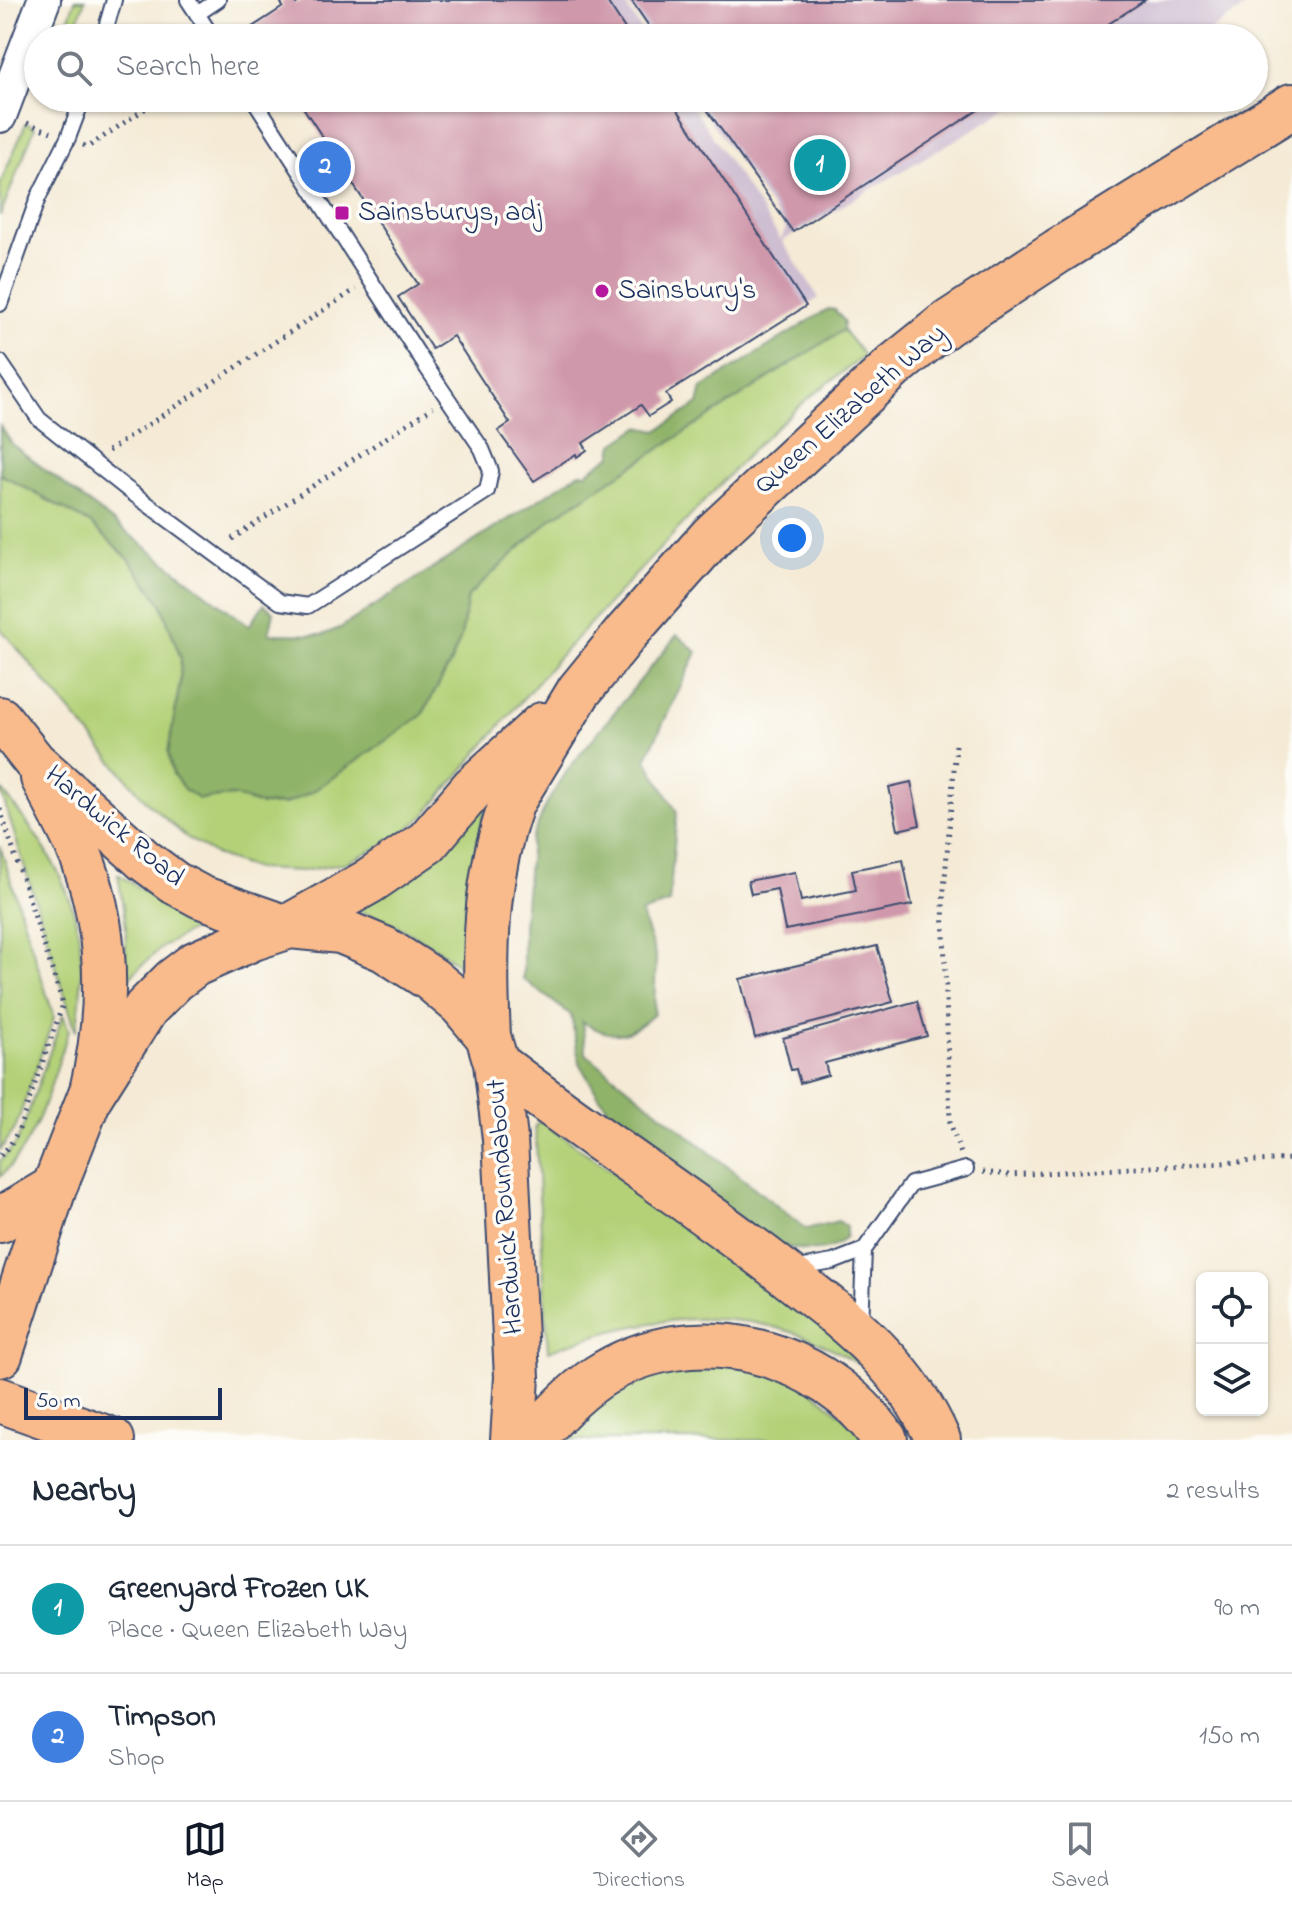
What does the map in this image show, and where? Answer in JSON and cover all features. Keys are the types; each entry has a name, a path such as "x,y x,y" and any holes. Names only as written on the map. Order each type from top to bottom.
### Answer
{"highway":[{"name":"Queen Elizabeth Way","path":"492,1050 486,928 491,882 512,802 579,691 627,632 712,536 793,457 894,366 945,325 1292,106"},
{"name":"Queen Elizabeth Way","path":"287,926 370,881 427,842 473,788 579,691"},
{"path":"0,1355 54,1188 90,1096 146,1008 195,964 287,926 341,931 384,949 431,979 461,1004 492,1050 565,1117 698,1207 861,1334 897,1370 929,1419 938,1440"},
{"name":"Hardwick Roundabout","path":"492,1050 505,1139 517,1377 513,1440"},
{"path":"0,1220 54,1188"},
{"path":"532,1440 553,1416 598,1377 656,1352 699,1346 739,1348 779,1356 808,1369 863,1410 885,1440"},
{"path":"0,1400 112,1440"}],"main road":[{"name":"Hardwick Road","path":"0,718 34,761 144,860 175,883 229,908 287,926"},
{"name":"Hardwick Road","path":"34,761 82,859 94,895 105,965 105,1019 90,1096"}],"street":[{"path":"35,24 44,0"},
{"path":"0,116 24,53"}],"lane":[{"path":"107,24 114,0"},
{"path":"188,0 204,24"},
{"path":"197,14 218,0"},
{"path":"0,304 38,198 78,112"},
{"path":"0,362 39,419 280,602 308,606 487,491 491,471 482,449 262,112"},
{"path":"781,1271 833,1262 864,1250 911,1184 966,1169"},
{"path":"861,1334 864,1250"}],"path":[{"path":"108,451 370,279"},
{"path":"232,539 447,398"},
{"path":"956,745 943,902 950,1122 966,1169 1009,1175 1292,1159"},
{"path":"0,809 63,1004 19,1129 0,1156"}],"shaded area":[{"path":"606,0 622,0 638,24 622,24"},
{"path":"625,0 1256,0 1220,24 642,24"},
{"path":"679,112 696,112 781,240 786,228 704,112 1003,112 782,241 819,298 806,306"}],"green space":[{"path":"75,0 85,0 77,24 67,24"},
{"path":"26,123 35,127 0,216 0,184"},
{"path":"828,309 835,310 844,321 843,330 552,518 468,596 461,637 422,715 312,792 285,804 262,805 233,796 199,799 184,789 173,774 168,753 181,659 161,603 129,559 90,523 0,474 0,426 13,445 249,626 264,604 274,612 269,634 322,635 340,628 580,473 586,473 612,455 614,444 639,427 657,431 698,404 702,388"},
{"path":"843,330 864,356 806,400 753,449 555,661 424,816 396,839 345,863 303,871 256,869 218,856 186,837 146,801 0,628 0,474 90,523 129,559 161,603 181,659 168,753 184,789 199,799 233,796 262,805 285,804 312,792 422,715 461,637 468,596 552,518"},
{"path":"677,635 697,652 646,759 677,812 669,903 641,913 656,957 654,1014 636,1028 620,1034 602,1032 582,1022 586,1054 806,1229 838,1221 846,1226 846,1236 840,1243 824,1249 805,1250 778,1245 638,1146 600,1098 580,1065 571,1015 523,979 523,926 531,840 548,801 569,768"},
{"path":"0,788 43,846 70,900 78,928 81,959 76,1031"},
{"path":"489,796 469,882 464,925 464,970 410,933 350,908"},
{"path":"0,846 54,1017 15,1129 0,1150"},
{"path":"118,874 160,902 208,921 162,947 125,981 126,927"},
{"path":"63,1015 69,1030 43,1108 25,1145 0,1177 0,1161 16,1144"},
{"path":"541,1121 735,1258 864,1355 857,1363 820,1343 782,1329 743,1321 705,1319 666,1321 627,1328 548,1351 535,1125"},
{"path":"705,1363 788,1371 873,1440 567,1440 593,1410 626,1386 657,1373"}],"building":[{"path":"285,0 294,0 296,4 302,0 606,0 622,24 257,24 283,7 281,3"},
{"path":"631,0 1145,0 1108,24 647,24"},
{"name":"Sainsbury's","path":"306,112 679,112 806,306 666,394 671,402 649,416 641,405 583,443 587,450 534,481 498,431 510,423 453,336 432,349 398,297 418,284"},
{"path":"709,112 975,112 793,232"},
{"path":"323,155 335,173 327,178 315,160"},
{"path":"911,782 920,825 898,830 889,787"},
{"path":"903,860 912,905 785,930 777,889 751,894 748,881 795,872 801,901 856,890 852,870"},
{"path":"877,946 893,1002 755,1038 740,979"},
{"path":"917,1001 927,1036 825,1063 828,1075 800,1083 796,1069 791,1070 783,1038"}],"place":[{"name":"Greenyard Frozen UK","path":"820,165"},
{"name":"Timpson","path":"325,167"},
{"name":"Sainsburys, adj","path":"342,213"},
{"name":"Sainsbury's","path":"602,291"}]}
